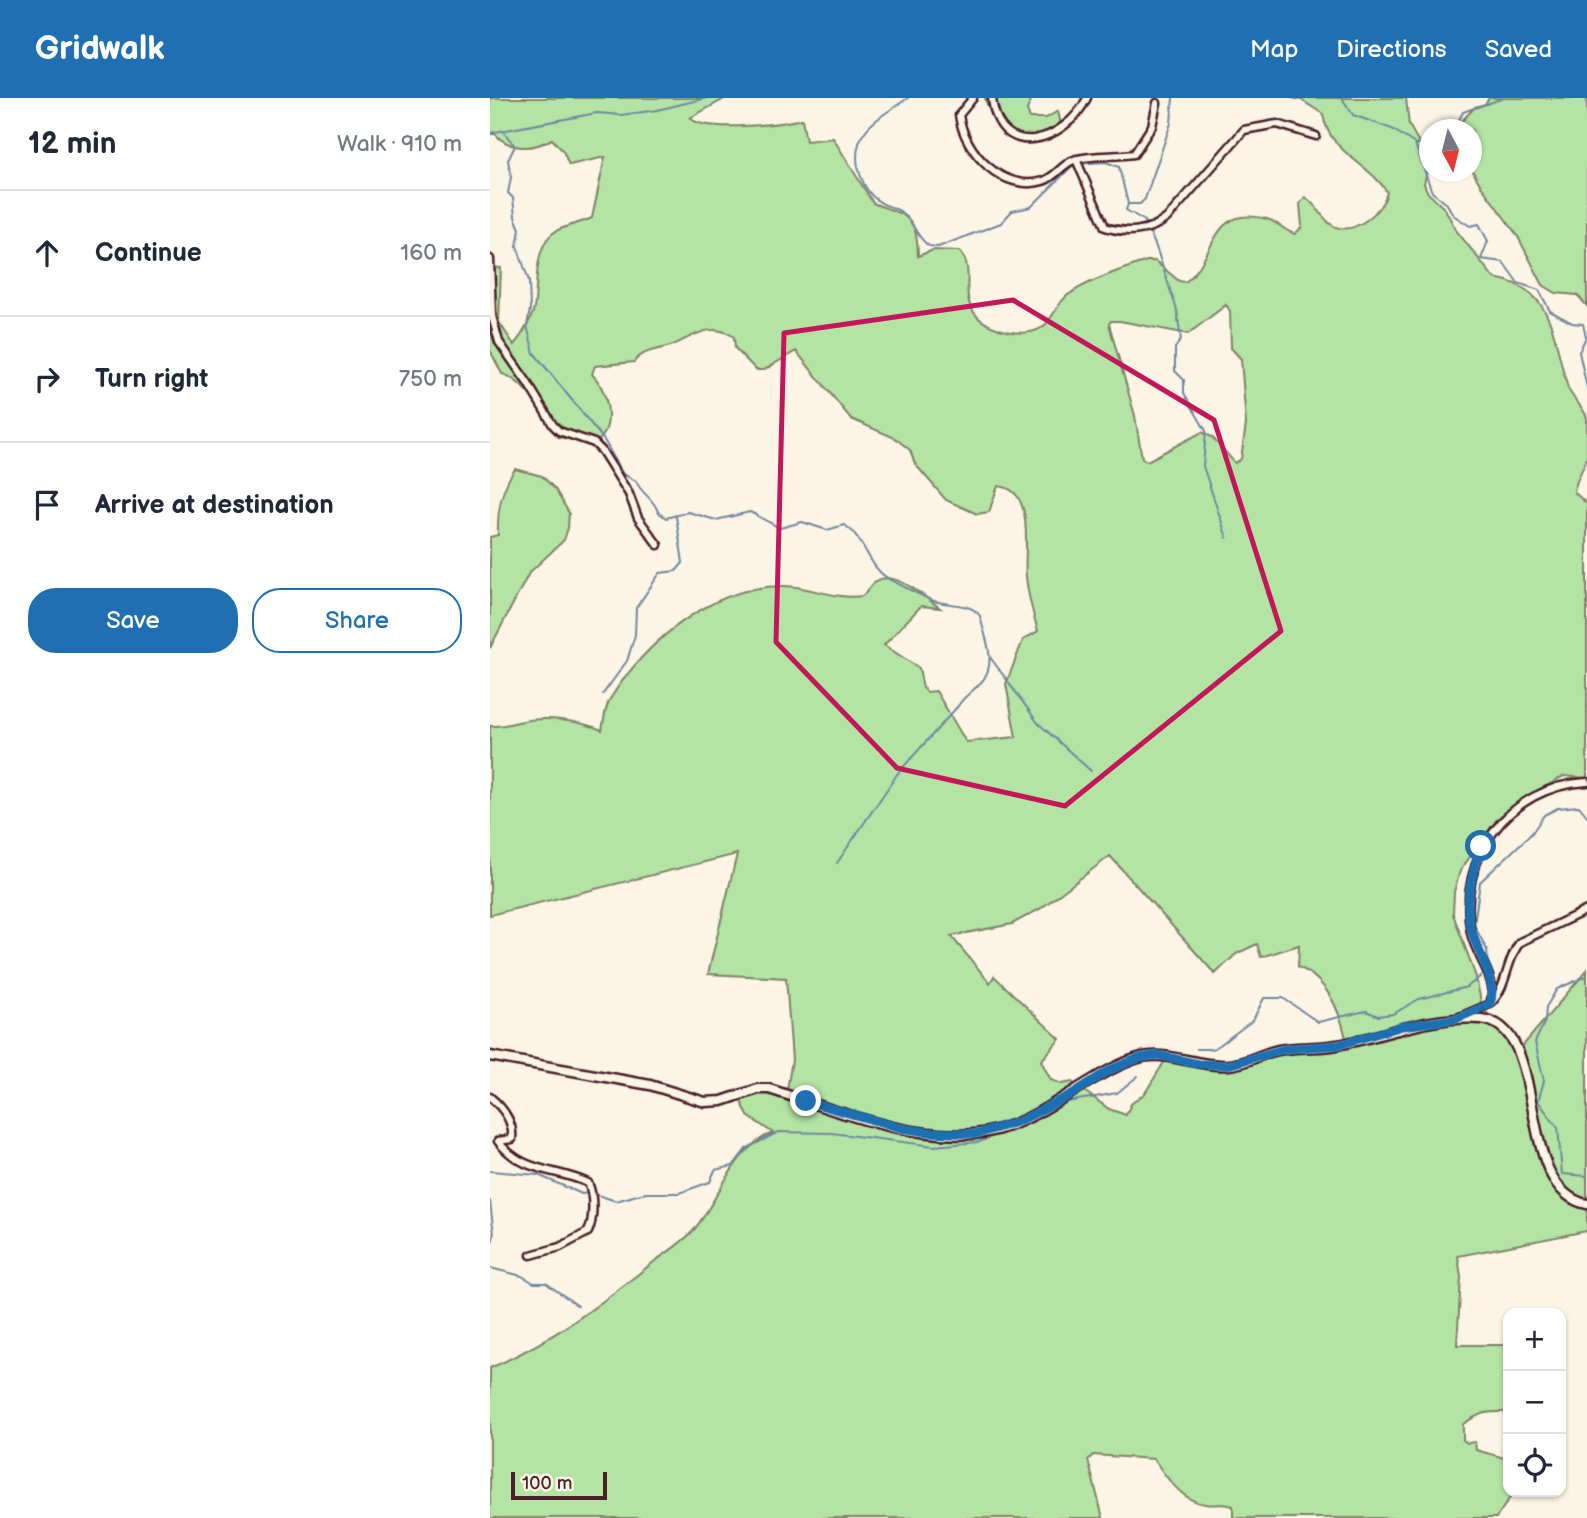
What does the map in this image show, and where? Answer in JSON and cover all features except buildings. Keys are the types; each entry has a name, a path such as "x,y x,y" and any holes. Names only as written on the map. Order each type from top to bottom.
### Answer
{"street":[{"path":"974,98 961,110 960,123 976,158 1021,182 1037,182 1055,176 1064,165 1076,159 1128,155 1138,150 1152,126 1157,103"},
{"path":"992,98 996,115 1005,131 1020,140 1058,131 1073,119 1087,98"},
{"path":"1076,159 1105,227 1143,230 1157,226 1167,218 1202,180 1224,149 1244,130 1277,124 1315,136"},
{"path":"490,259 492,316 499,342 553,425 559,431 594,443 602,451 629,494 638,518 658,545"},
{"path":"1490,1004 1493,985 1476,951 1469,918 1470,883 1481,846 1498,824 1523,804 1559,788 1587,782"},
{"path":"1456,1019 1490,1004 1502,988 1513,950 1520,942 1587,910"},
{"path":"490,1056 650,1084 705,1101 722,1101 758,1089 769,1089 901,1128 964,1135 990,1132 1020,1121 1072,1094 1110,1070 1150,1055 1228,1065 1284,1049 1339,1045 1402,1026 1456,1019 1493,1023 1512,1042 1525,1070 1546,1164 1568,1196 1587,1204"},
{"path":"490,1097 502,1109 513,1134 512,1139 498,1142"},
{"path":"490,1138 524,1164 578,1179 590,1186 591,1221 587,1232 560,1247 531,1255"}],"highlighted area":[{"path":"1013,300 1214,420 1281,631 1065,806 897,768 776,642 784,333"}],"green space":[{"path":"490,98 726,98 690,118 698,123 726,126 761,125 802,119 806,141 833,138 873,203 908,219 915,232 918,256 933,250 959,251 967,265 968,299 982,321 999,329 1020,333 1038,330 1045,325 1061,301 1076,290 1147,261 1155,261 1179,281 1185,282 1196,272 1216,236 1234,219 1248,216 1267,219 1295,234 1302,227 1300,204 1305,197 1332,225 1349,228 1358,225 1380,207 1387,192 1341,148 1326,127 1323,114 1301,100 1291,98 1406,98 1409,125 1419,143 1419,182 1424,182 1428,193 1445,209 1456,230 1494,278 1514,284 1540,304 1554,334 1568,388 1587,419 1587,457 1574,492 1587,504 1587,778 1564,776 1523,799 1497,819 1460,871 1454,892 1453,914 1476,977 1481,1002 1486,1012 1520,1049 1587,970 1587,1231 1458,1256 1461,1277 1457,1345 1503,1345 1503,1412 1485,1413 1463,1424 1463,1440 1467,1443 1475,1442 1476,1450 1503,1458 1503,1497 1511,1497 1496,1518 1233,1518 1233,1506 1189,1499 1169,1480 1154,1459 1093,1455 1088,1460 1103,1518 490,1518 490,1368 533,1347 574,1322 693,1231 737,1162 759,1140 773,1133 748,1116 738,1094 763,1091 786,1096 792,1060 786,978 708,974 737,854 490,915 490,726 553,719 602,730 610,699 642,657 683,621 706,607 756,589 783,586 842,596 862,596 876,581 886,578 911,587 940,608 921,606 884,645 919,668 923,688 927,692 936,691 966,742 1016,737 1006,684 1023,640 1038,631 1027,584 1026,523 1018,498 1010,490 998,486 989,512 977,514 946,500 915,464 910,450 895,438 851,419 796,351 764,370 756,370 735,348 734,337 726,332 711,330 647,352 634,362 595,366 592,374 598,381 608,409 602,437 595,444 558,437 527,391 502,374 490,350 490,267 501,268 499,322 514,345 533,313 538,263 544,244 556,231 592,218 605,157 569,165 563,151 552,139 522,147 508,144 495,134 490,134","holes":["1226,305 1230,311 1231,348 1241,359 1246,424 1241,459 1235,463 1212,437 1202,432 1147,461 1142,458 1135,416 1109,324 1111,321 1120,321 1188,334","1110,856 1215,974 1236,954 1257,944 1261,957 1299,945 1298,967 1317,980 1332,999 1347,1043 1266,1050 1215,1064 1166,1059 1145,1093 1131,1104 1126,1115 1109,1109 1072,1082 1062,1084 1051,1080 1041,1061 1060,1039 994,976 990,983 951,936 1012,924 1040,909"]},
{"path":"985,98 1032,98 1027,110 1030,118 1046,118 1058,111 1061,124 1036,136 1014,135 997,122"},
{"path":"1489,98 1587,98 1587,306 1577,295 1556,293 1543,285 1517,235 1479,182 1482,182 1482,119 1464,119 1475,107 1485,104"},
{"path":"515,469 542,476 555,489 569,513 568,528 564,540 529,573 490,648 490,537 498,535 501,500"}],"waterway":[{"path":"490,133 597,113 621,115 657,110 707,98"},
{"path":"908,98 878,118 864,133 857,154 858,167 870,194 901,212 929,246 938,247 1001,223 1012,211 1031,207 1074,164 1106,162 1119,167 1128,204 1126,210 1145,221 1177,310 1181,340 1175,348 1175,371 1184,380 1184,393 1206,431 1203,466 1227,538"},
{"path":"1129,204 1140,204 1145,199 1171,123 1173,98"},
{"path":"1342,98 1353,115 1392,129 1415,144 1432,192 1447,204 1453,215 1470,226 1479,224 1488,241 1481,259 1503,262 1518,283 1539,290 1550,311 1572,323 1583,324 1586,337 1579,352 1587,388"},
{"path":"1460,119 1463,112 1504,98"},
{"path":"503,131 515,146 508,160 511,177 508,193 513,198 515,217 520,229 517,246 529,281 530,309 527,326 534,353 604,440 623,474 636,481 658,512 666,518 688,512 716,520 750,512 780,528 802,522 827,530 844,525 857,537 876,568 889,579 934,601 971,608 980,616 989,654 985,677 898,773 837,863"},
{"path":"603,694 627,661 635,635 636,608 660,573 676,571 683,563 676,516"},
{"path":"990,657 1038,723 1091,771"},
{"path":"1488,966 1487,950 1474,925 1480,882 1532,833 1544,815 1558,808 1579,806 1587,816"},
{"path":"1197,1049 1213,1049 1253,1020 1264,998 1283,998 1318,1022 1366,1011 1378,1016 1393,1014 1419,999 1467,987 1485,973"},
{"path":"1587,976 1557,989 1546,1007 1545,1021 1535,1042 1544,1081 1538,1101 1558,1128 1562,1174 1587,1176"},
{"path":"1062,1103 1117,1093 1138,1076"},
{"path":"595,1194 616,1201 644,1193 679,1193 710,1182 715,1170 733,1166 746,1149 778,1132 832,1133 934,1146 979,1142 1013,1128"},
{"path":"490,1171 538,1175 582,1194 588,1193"},
{"path":"490,1201 494,1235 490,1249"},
{"path":"490,1268 522,1276 534,1283 546,1283 578,1306"}],"route":[{"path":"806,1101 901,1128 977,1134 1020,1121 1072,1094 1110,1070 1150,1055 1198,1064 1228,1065 1284,1049 1339,1045 1402,1026 1456,1019 1490,1004 1493,993 1489,975 1476,951 1469,918 1470,883 1481,846"}]}
